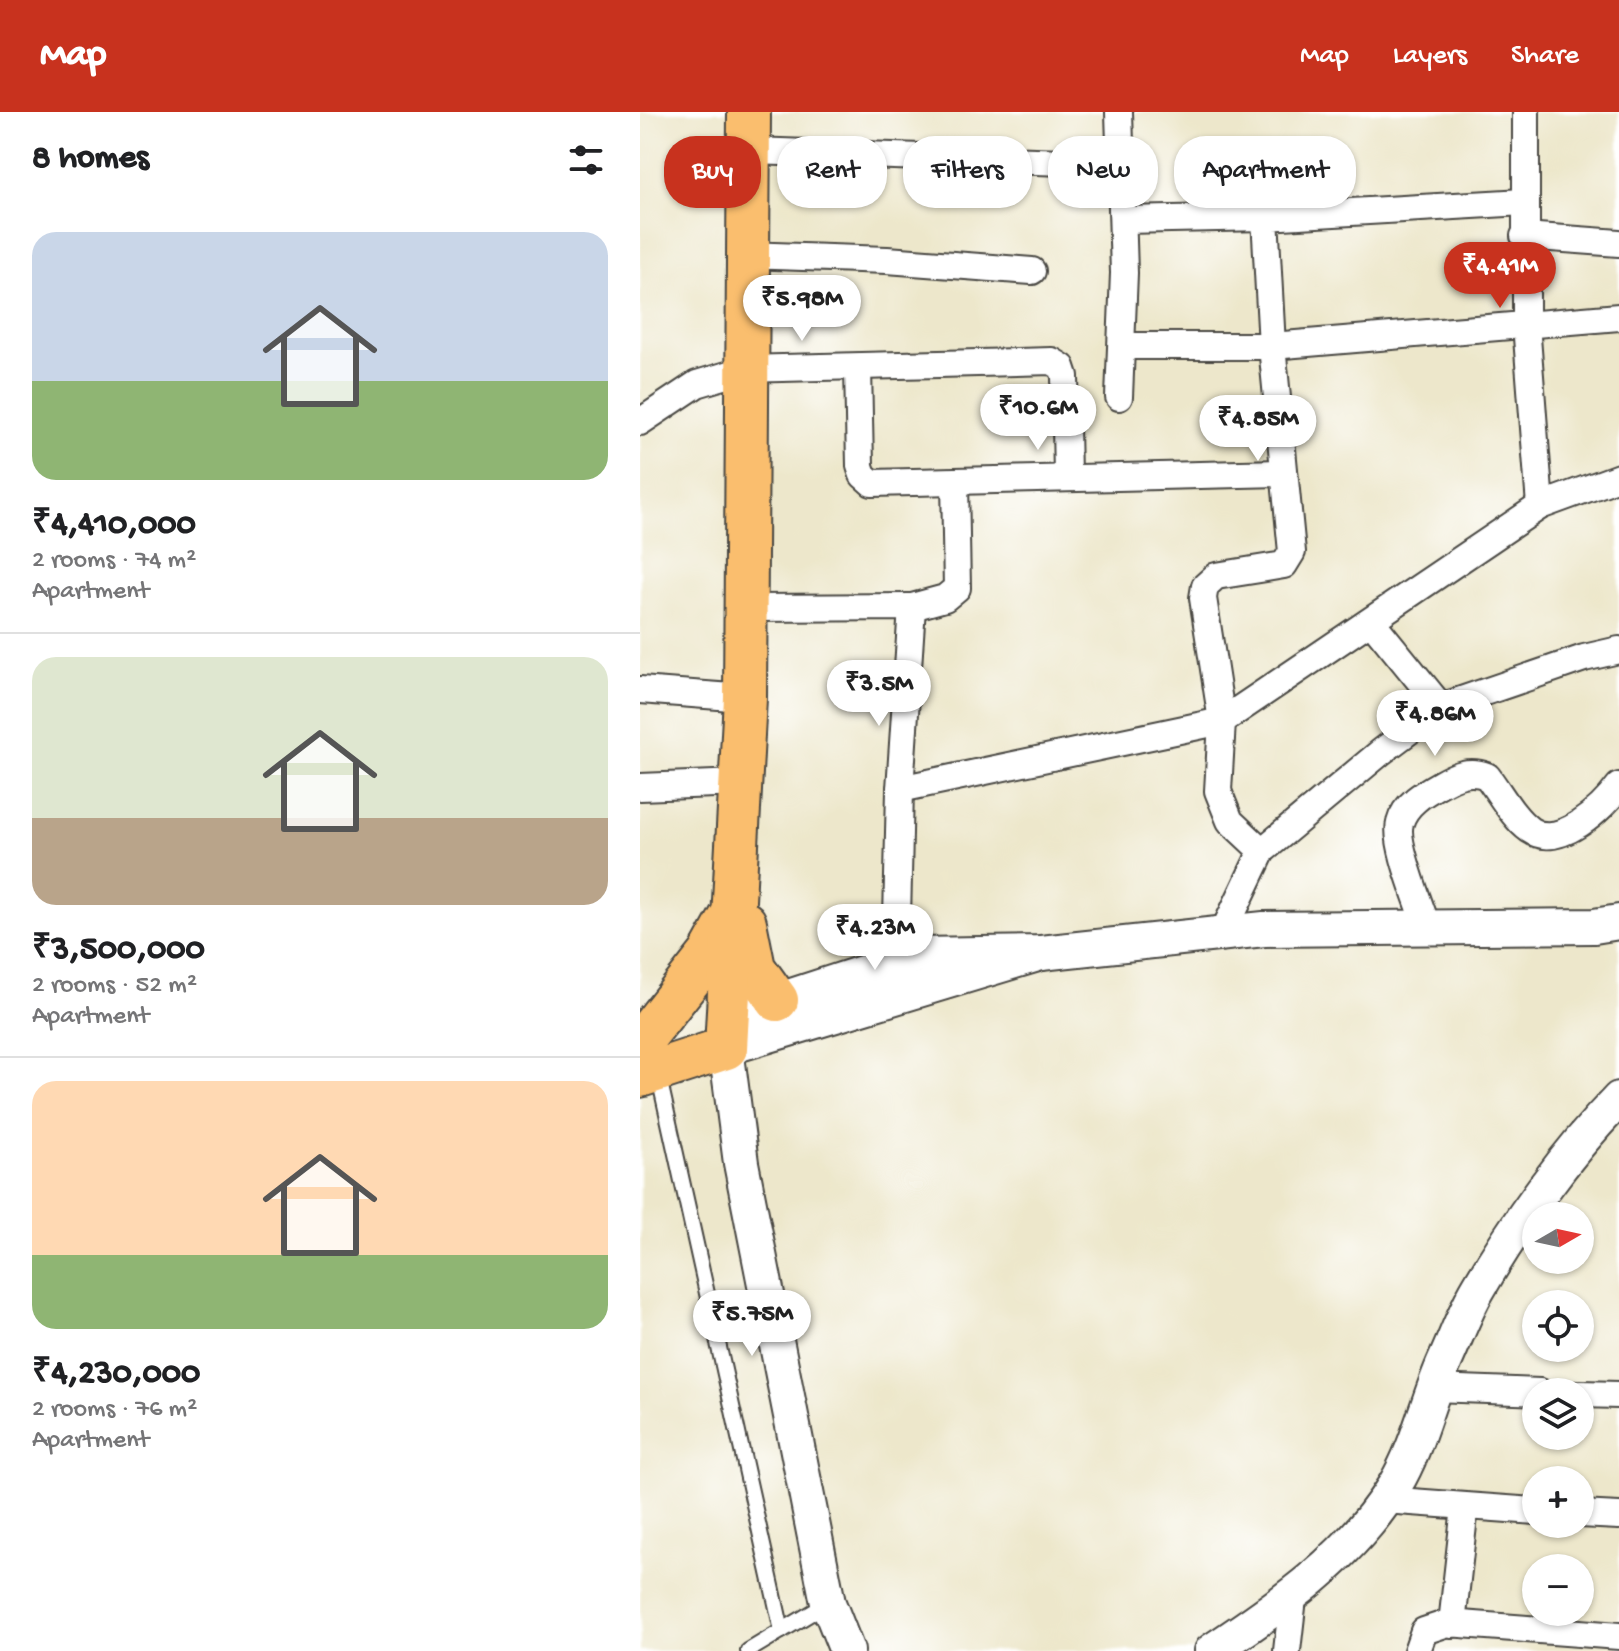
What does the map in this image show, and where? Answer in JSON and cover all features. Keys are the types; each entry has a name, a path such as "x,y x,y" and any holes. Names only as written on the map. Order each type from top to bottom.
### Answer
{"main road":[{"path":"644,1059 726,1032 745,698 749,132"},
{"path":"735,870 754,968 777,1000"},
{"path":"644,1059 732,914"}],"street":[{"path":"1119,112 1120,136"},
{"path":"1526,112 1526,324 1540,506"},
{"path":"749,132 1048,158"},
{"path":"1124,220 1265,217 1524,202"},
{"path":"1119,397 1123,208"},
{"path":"1262,851 1230,821 1218,791 1222,721 1203,598 1205,586 1216,576 1278,567 1290,558 1272,346 1265,217"},
{"path":"1524,236 1619,243"},
{"path":"749,255 887,260 1032,271"},
{"path":"1122,346 1272,346 1619,317"},
{"path":"640,422 697,384 747,369 1058,362 1065,376 1067,476"},
{"path":"858,367 858,450 863,475 872,483 1284,473"},
{"path":"900,789 1222,721 1372,622 1441,570 1540,506 1619,477"},
{"path":"747,608 912,607 945,598 957,588 955,482"},
{"path":"896,963 900,789 912,607"},
{"path":"1372,622 1441,707"},
{"path":"1223,933 1262,851 1333,790 1441,707 1584,658 1619,650"},
{"path":"640,690 745,698"},
{"path":"1427,927 1399,834 1406,810 1424,792 1467,771 1478,772 1487,776 1528,829 1540,835 1562,832 1593,814 1619,786"},
{"path":"640,787 740,783"},
{"path":"726,1032 777,1000 918,955 1041,953 1264,929 1611,928"},
{"path":"726,1032 1041,953"},
{"path":"726,1032 741,1163 828,1603 847,1651"},
{"path":"1212,1651 1293,1598 1343,1549 1384,1500 1407,1460 1433,1388 1477,1290 1554,1178 1619,1099"},
{"path":"1433,1388 1522,1391"},
{"path":"1594,1394 1619,1395"},
{"path":"1384,1500 1522,1510"},
{"path":"1452,1624 1465,1507"},
{"path":"1594,1515 1619,1516"},
{"path":"1287,1651 1293,1598"},
{"path":"1417,1651 1424,1631 1452,1624 1619,1636"}],"lane":[{"path":"644,1059 782,1631"},
{"path":"748,1651 828,1603"}]}
